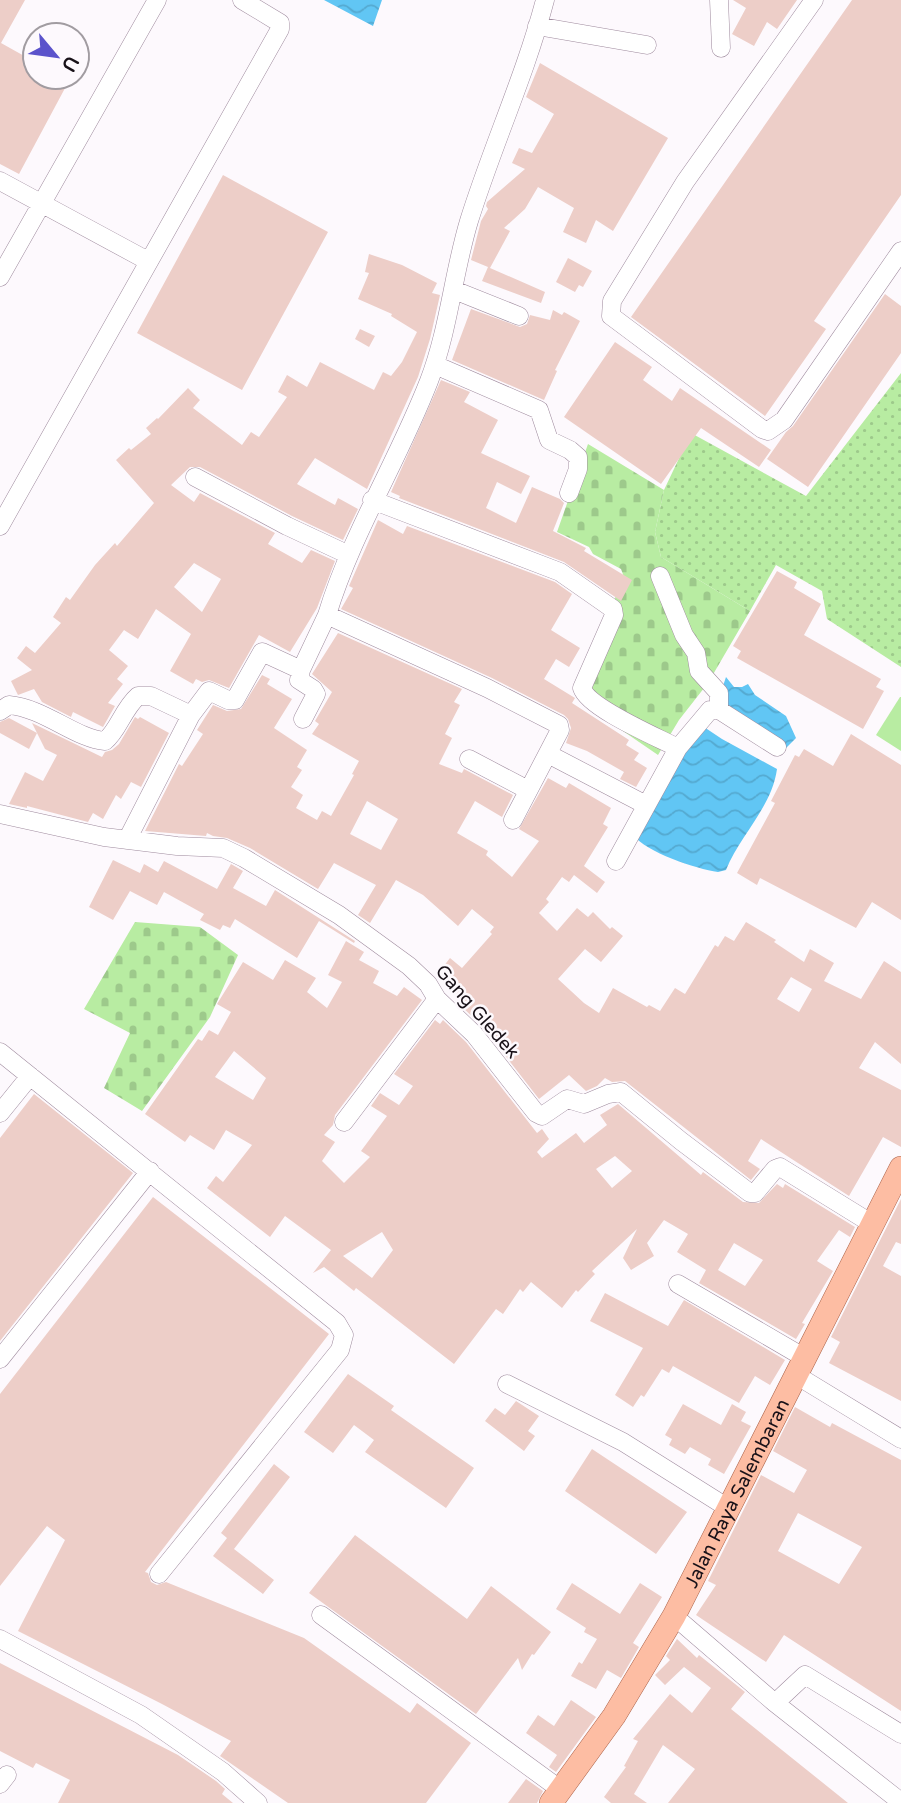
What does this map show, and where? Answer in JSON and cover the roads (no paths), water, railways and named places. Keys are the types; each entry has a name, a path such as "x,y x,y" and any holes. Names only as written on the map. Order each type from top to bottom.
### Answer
{"main road":[{"name":"Jalan Raya Salembaran","path":"556,1797 614,1716 674,1616 901,1168"}],"street":[{"path":"0,277 157,0"},
{"path":"0,526 280,29 280,23 275,18 242,0"},
{"path":"303,719 316,694 299,680 301,670 327,615 372,500 414,418 435,365 445,334 457,263 469,220 545,0"},
{"path":"719,0 721,48"},
{"path":"814,0 685,181 612,302 611,316 768,431 784,420 901,251"},
{"path":"537,26 647,45"},
{"path":"0,180 148,261"},
{"path":"454,290 519,316"},
{"path":"435,365 539,410 549,440 578,457 578,469 569,493"},
{"path":"195,477 287,526 349,555"},
{"path":"372,500 560,572 613,609 614,615 582,688 584,695 597,706 678,748"},
{"path":"660,576 684,635 696,653 702,677 719,694 719,710"},
{"path":"327,615 487,688 559,726 561,730 513,820"},
{"path":"127,840 191,715 209,691 228,700 235,700 262,652 301,670"},
{"path":"0,711 9,705 24,706 101,741 111,736 126,708 138,696 151,695 191,715"},
{"path":"616,861 678,748 710,710 719,710 777,747"},
{"path":"548,754 646,805"},
{"path":"470,758 528,790"},
{"name":"Gang Gledek","path":"0,814 86,835 177,846 223,848 339,915 392,952 428,984 437,999 474,1034 537,1114 542,1116 567,1099 584,1104 621,1091 750,1193 755,1193 780,1167 874,1225"},
{"path":"344,1122 437,999"},
{"path":"0,1052 337,1323 344,1335 340,1350 159,1574"},
{"path":"0,1113 30,1076"},
{"path":"0,1359 150,1171"},
{"path":"678,1284 801,1366 901,1439"},
{"path":"507,1384 623,1442 728,1508"},
{"path":"321,1615 556,1797"},
{"path":"674,1616 775,1703 901,1802"},
{"path":"0,1639 141,1715 223,1772 258,1803"},
{"path":"775,1703 806,1675 901,1734"}],"water":[{"path":"324,0 382,0 373,26"},
{"path":"726,677 734,687 748,684 755,695 786,716 796,738 785,749 722,701 721,692"},
{"path":"704,727 777,769 769,796 726,870 718,872 672,859 649,848 633,835 650,801"}]}
